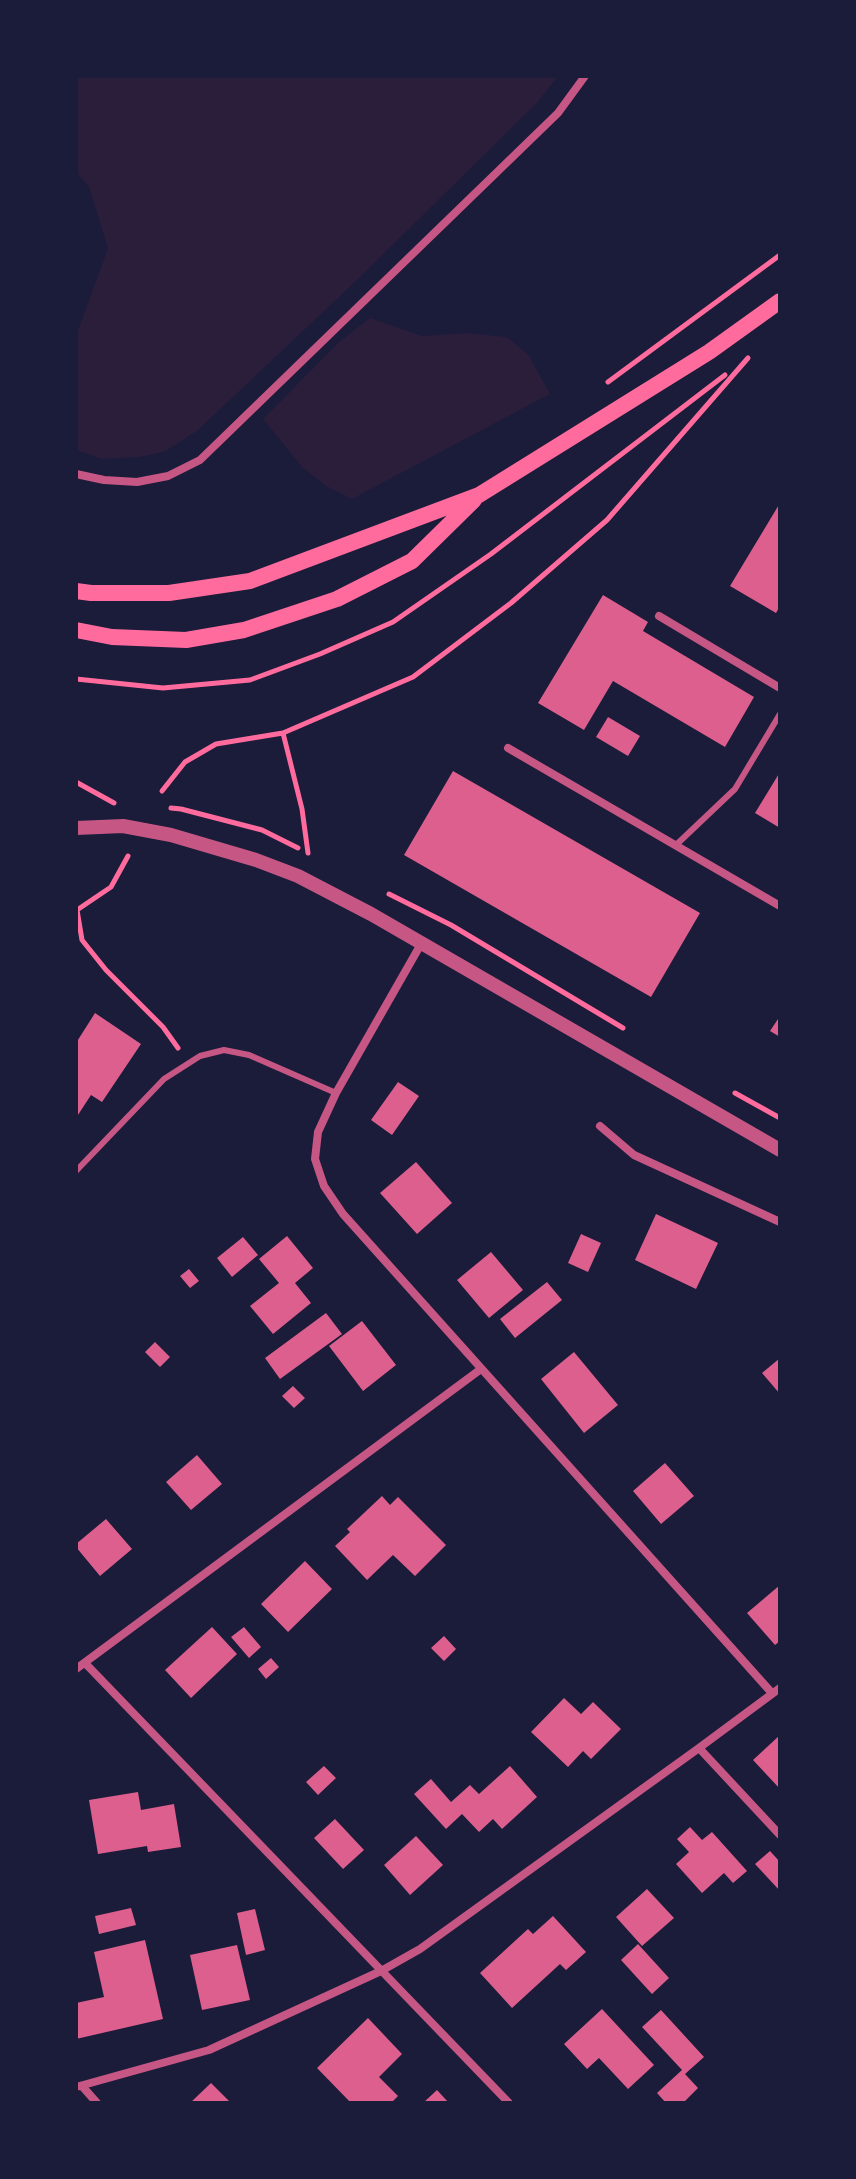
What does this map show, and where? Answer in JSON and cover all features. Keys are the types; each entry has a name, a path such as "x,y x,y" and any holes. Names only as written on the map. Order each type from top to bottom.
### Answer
{"main road":[{"path":"76,591 169,593 250,581 479,495 709,352 780,301"},
{"path":"76,630 112,637 186,640 244,630 337,599 412,561 479,495"}],"street":[{"path":"76,474 137,482 168,476 200,460 558,113 585,76"},
{"path":"659,616 780,688"},
{"path":"508,748 780,906"},
{"path":"76,828 123,826 159,833 256,860 298,876 371,914 780,1150"},
{"path":"79,2087 209,2050 381,1971 420,1949 776,1690 481,1369 343,1214 324,1186 315,1159 318,1132 336,1093 421,944"},
{"path":"600,1126 634,1155 780,1222"},
{"path":"76,1669 481,1369"},
{"path":"85,1663 509,2103"},
{"path":"699,1748 780,1835"},
{"path":"79,2087 97,2103"}],"lane":[{"path":"676,845 735,789 780,714"},
{"path":"76,1171 164,1079 200,1056 224,1050 249,1055 336,1093"}],"path":[{"path":"607,383 780,255"},
{"path":"162,791 185,762 216,744 283,733 413,677 511,603 607,520 751,355"},
{"path":"283,733 302,809 308,853"},
{"path":"128,856 111,887 76,910 82,940 106,970 163,1027 189,1063"}],"shaded area":[{"path":"76,76 558,76 537,103 356,281 197,431 164,452 102,459 76,450 76,336 108,248 89,187 76,172"},
{"path":"370,318 422,336 466,333 507,337 528,354 550,394 352,499 326,486 303,468 263,419 339,342"}],"building":[{"path":"780,503 780,606 776,613 730,586"},
{"path":"603,595 648,622 643,631 754,697 725,747 613,681 584,730 538,703"},
{"path":"608,717 640,736 628,756 596,737"},
{"path":"453,771 700,913 651,997 404,855"},
{"path":"780,772 780,828 755,813"},
{"path":"95,1013 141,1044 102,1102 91,1095 76,1118 76,1043"},
{"path":"780,1016 780,1037 770,1031"},
{"path":"398,1082 419,1096 392,1135 371,1120"},
{"path":"416,1162 452,1203 417,1234 380,1193"},
{"path":"656,1214 718,1243 696,1289 635,1260"},
{"path":"581,1234 601,1243 588,1272 568,1263"},
{"path":"287,1236 313,1268 295,1283 311,1303 273,1334 250,1306 279,1283 259,1259"},
{"path":"243,1237 258,1255 232,1277 217,1258"},
{"path":"491,1252 523,1290 489,1318 457,1280"},
{"path":"189,1269 199,1281 190,1288 180,1276"},
{"path":"547,1282 562,1300 515,1338 500,1319"},
{"path":"326,1313 342,1334 280,1379 265,1358"},
{"path":"362,1321 396,1365 363,1391 329,1346"},
{"path":"155,1342 170,1357 160,1367 145,1352"},
{"path":"574,1352 618,1405 584,1433 541,1379"},
{"path":"780,1358 780,1394 762,1373"},
{"path":"293,1386 305,1398 294,1408 282,1396"},
{"path":"197,1455 222,1484 191,1510 166,1482"},
{"path":"665,1463 694,1496 661,1524 633,1491"},
{"path":"382,1496 390,1505 398,1497 446,1545 415,1576 393,1555 367,1580 335,1546 350,1532 347,1529"},
{"path":"106,1519 132,1549 100,1576 76,1544"},
{"path":"305,1561 332,1589 288,1632 261,1604"},
{"path":"780,1585 780,1641 775,1645 747,1613"},
{"path":"212,1627 237,1654 191,1698 165,1670"},
{"path":"244,1627 261,1647 249,1658 231,1637"},
{"path":"444,1636 456,1649 444,1661 431,1648"},
{"path":"271,1658 279,1667 266,1679 258,1669"},
{"path":"564,1698 581,1714 593,1702 621,1729 591,1759 583,1751 568,1767 531,1732"},
{"path":"780,1735 780,1789 753,1760"},
{"path":"324,1766 336,1778 318,1795 306,1782"},
{"path":"510,1766 537,1797 502,1829 493,1819 479,1832 462,1814 446,1829 414,1794 431,1779 451,1802 470,1785 479,1794"},
{"path":"138,1792 141,1810 174,1804 181,1847 148,1852 147,1846 98,1854 89,1800"},
{"path":"335,1819 364,1850 343,1869 314,1838"},
{"path":"690,1827 702,1840 712,1832 747,1871 733,1883 724,1873 702,1893 676,1864 689,1852 677,1839"},
{"path":"416,1836 443,1865 410,1895 384,1865"},
{"path":"770,1851 780,1862 780,1891 755,1864"},
{"path":"647,1889 674,1918 642,1946 616,1917"},
{"path":"131,1908 136,1925 99,1934 95,1916"},
{"path":"255,1909 265,1950 246,1955 237,1913"},
{"path":"553,1916 586,1952 566,1970 560,1964 512,2008 480,1973 528,1929 533,1934"},
{"path":"145,1940 163,2019 76,2039 76,2003 104,1997 94,1952"},
{"path":"638,1944 669,1978 652,1994 621,1960"},
{"path":"237,1945 250,2000 202,2010 190,1955"},
{"path":"602,2009 654,2065 628,2089 599,2058 587,2069 564,2044"},
{"path":"661,2010 704,2057 685,2074 698,2088 683,2103 666,2103 657,2093 682,2070 642,2027"},
{"path":"368,2018 402,2054 379,2077 398,2096 391,2103 351,2103 317,2068"},
{"path":"211,2083 231,2103 190,2103"},
{"path":"437,2090 449,2103 423,2103"}]}
